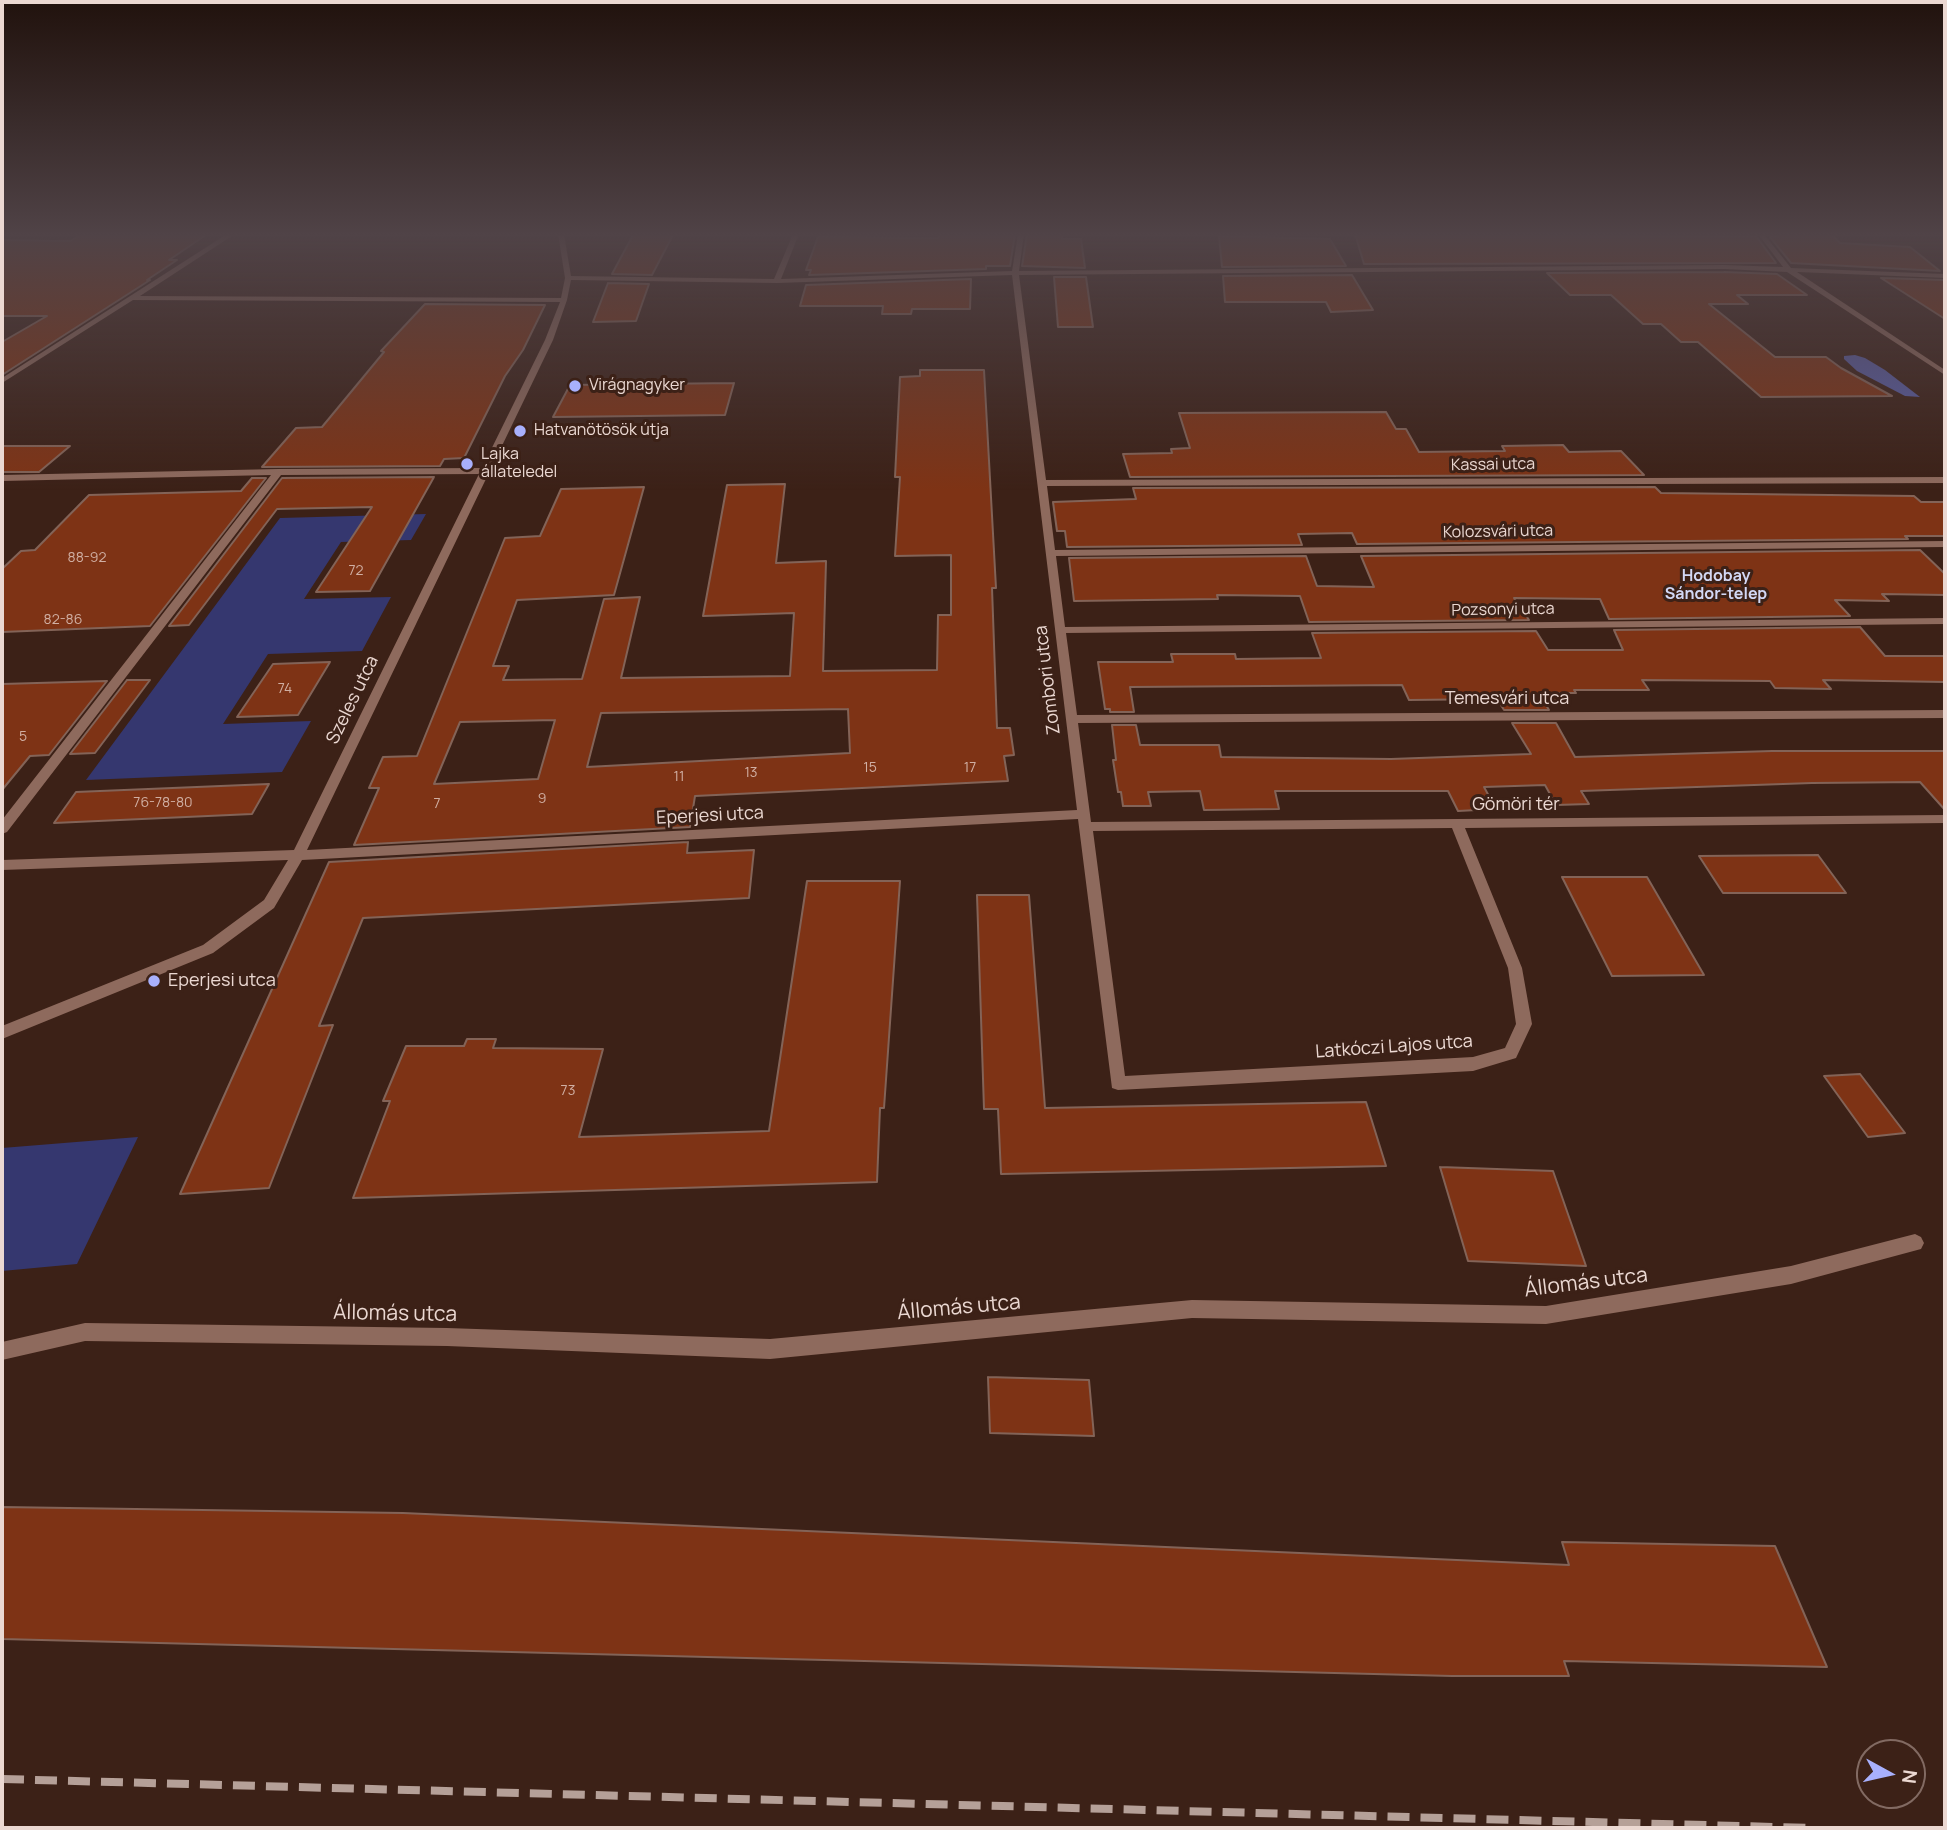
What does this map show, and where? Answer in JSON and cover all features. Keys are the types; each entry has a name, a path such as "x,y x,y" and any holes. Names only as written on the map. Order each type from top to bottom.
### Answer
{"street":[{"path":"2,382 100,319"},
{"name":"Szeles utca","path":"2,1032 208,949 269,904 298,855 557,319"},
{"name":"Zombori utca","path":"1021,319 1118,1083"},
{"path":"1865,319 1945,372"},
{"path":"2,478 484,471"},
{"path":"2,829 278,472"},
{"name":"Kassai utca","path":"1041,483 1945,480"},
{"name":"Kolozsvári utca","path":"1050,553 1945,544"},
{"name":"Pozsonyi utca","path":"1060,630 1945,621"},
{"name":"Temesvári utca","path":"1070,719 1945,714"},
{"name":"Gömöri tér","path":"1085,820 1455,823 1945,819"},
{"name":"Eperjesi utca","path":"2,866 1085,820"},
{"name":"Latkóczi Lajos utca","path":"1118,1083 1473,1063 1510,1053 1524,1024 1515,968 1455,823"},
{"name":"Állomás utca","path":"2,1351 85,1332 447,1337 770,1349 1192,1309 1546,1315 1791,1275 1915,1243"}],"shaded area":[{"path":"426,514 411,540 341,542 304,599 391,597 362,651 268,654 223,724 311,721 282,772 86,780 280,518"},
{"path":"138,1137 77,1264 2,1271 2,1148"}],"water":[{"path":"1855,355 1885,370 1920,397 1905,396 1857,371 1844,359 1844,356"}],"building":[{"path":"41,319 89,319 2,375 2,342"},
{"path":"411,319 538,319 523,350 505,376 464,458 444,459 440,466 262,467 296,428 322,427 384,352 381,351"},
{"path":"594,319 637,319 636,321 593,322"},
{"path":"1057,319 1092,319 1093,327 1058,327"},
{"path":"1638,319 1728,319 1775,357 1826,357 1892,396 1761,397 1698,342 1681,342 1661,324 1643,324"},
{"path":"920,370 984,370 996,588 992,588 997,728 1010,728 1014,755 1004,756 1008,781 695,796 690,827 354,845 379,788 369,788 383,757 417,756 505,538 540,536 561,489 644,487 614,595 517,600 493,666 509,666 503,680 582,679 604,599 640,597 621,678 790,676 794,613 703,616 727,485 785,484 776,563 826,561 823,671 937,670 938,615 951,615 951,555 895,556 900,477 895,477 900,377 920,376","holes":["848,709 850,753 587,767 601,713","555,720 538,779 434,784 460,722"]},
{"path":"734,383 725,415 553,417 570,385"},
{"path":"1386,412 1396,429 1406,429 1419,452 1505,451 1502,446 1563,445 1569,452 1621,451 1644,475 1130,477 1123,454 1172,453 1171,449 1190,448 1179,413"},
{"path":"2,446 70,446 39,472 2,472"},
{"path":"434,477 370,591 316,592 372,507 277,509 189,625 169,626 282,478"},
{"path":"252,478 266,478 150,626 2,632 2,569 21,551 35,550 89,495 241,491"},
{"path":"1655,487 1661,493 1914,496 1921,502 1945,502 1945,536 1905,536 1908,539 1357,544 1352,533 1298,534 1302,545 1067,547 1065,531 1057,531 1053,502 1136,499 1133,488"},
{"path":"1920,550 1945,574 1945,595 1882,594 1889,601 1835,600 1850,616 1609,619 1600,599 1514,598 1529,620 1309,622 1300,596 1217,595 1218,599 1074,601 1069,558 1306,556 1317,586 1374,587 1361,556"},
{"path":"1860,627 1885,656 1945,656 1945,682 1823,680 1831,689 1775,688 1770,681 1642,680 1649,690 1574,690 1576,693 1554,693 1558,700 1543,700 1549,710 1504,710 1497,699 1409,700 1402,685 1130,687 1134,712 1110,712 1110,709 1105,709 1098,662 1173,662 1171,654 1235,654 1236,659 1321,658 1312,633 1536,631 1548,650 1623,650 1614,630"},
{"path":"330,662 298,715 237,717 273,664"},
{"path":"127,680 150,680 95,753 70,754"},
{"path":"107,681 49,755 30,756 2,790 2,684"},
{"path":"1512,723 1556,723 1575,757 1772,751 1945,751 1945,810 1920,782 1581,791 1589,804 1556,805 1545,785 1484,787 1496,809 1458,811 1448,791 1275,791 1279,809 1204,810 1200,791 1148,792 1151,806 1123,806 1113,760 1116,760 1112,725 1136,725 1140,745 1219,745 1221,757 1391,759 1531,754"},
{"path":"269,784 252,814 54,823 76,792"},
{"path":"688,842 687,853 754,850 749,898 363,918 319,1026 333,1025 269,1188 180,1194 329,862"},
{"path":"1818,855 1846,893 1723,893 1699,856"},
{"path":"1562,877 1647,877 1704,975 1612,976"},
{"path":"807,881 900,881 884,1108 880,1108 877,1182 353,1198 390,1101 383,1101 406,1046 464,1046 467,1039 496,1039 493,1048 603,1049 579,1137 769,1131"},
{"path":"977,895 1029,895 1045,1108 1366,1102 1386,1166 1001,1174 998,1109 984,1109"},
{"path":"1860,1074 1905,1133 1868,1137 1824,1076"},
{"path":"1440,1167 1553,1171 1586,1266 1468,1261"},
{"path":"988,1377 1089,1380 1094,1436 990,1433"},
{"path":"2,1507 403,1513 1569,1565 1562,1542 1775,1546 1827,1667 1564,1661 1569,1676 1452,1676 2,1639"}],"railway":[{"path":"2,1779 1813,1828"}],"place":[{"name":"Virágnagyker","path":"575,386"},
{"name":"Hatvanötösök útja","path":"520,431"},
{"name":"Lajka állateledel","path":"467,464"},
{"name":"Eperjesi utca","path":"154,981"}],"district":[{"name":"Hodobay Sándor-telep","path":"1716,586"}]}
